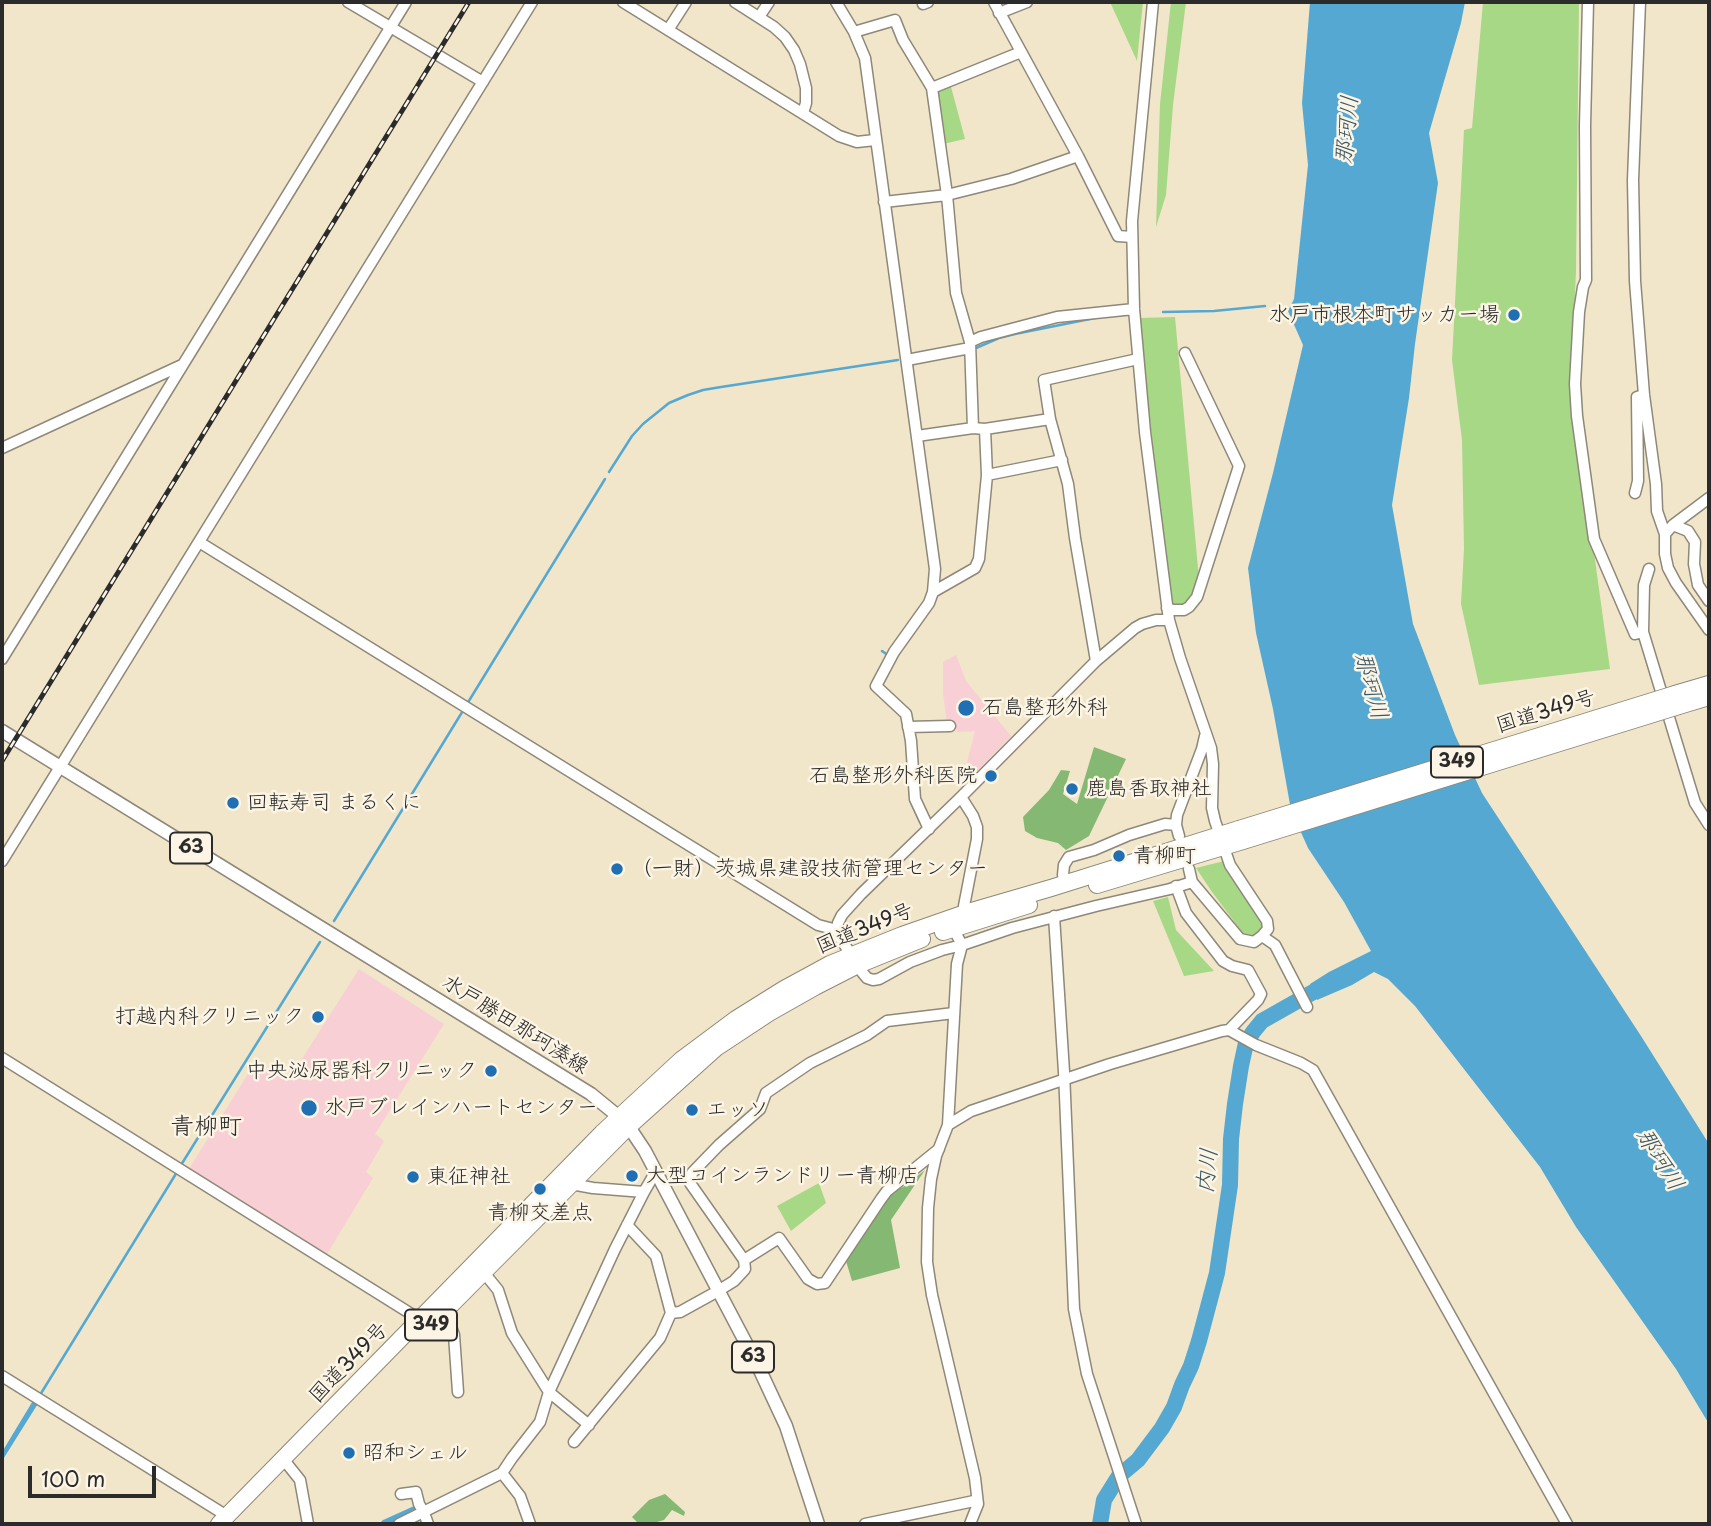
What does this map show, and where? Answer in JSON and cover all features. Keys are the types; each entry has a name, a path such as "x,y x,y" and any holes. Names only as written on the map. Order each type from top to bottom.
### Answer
{"highway":[{"name":"国道349号","path":"227,1522 624,1122 744,1028 854,960 964,913 1241,835 1677,700 1709,684"},
{"name":"国道349号","path":"1677,700 1709,697"},
{"name":"国道349号","path":"854,960 1222,840"},
{"name":"国道349号","path":"425,1323 443,1313 480,1267 571,1184 624,1122"}],"main road":[{"name":"水戸勝田那珂湊線","path":"2,731 591,1094 624,1122 656,1171 758,1366 786,1426 818,1524"}],"street":[{"path":"348,2 483,82"},
{"path":"2,659 406,2"},
{"path":"2,861 533,2"},
{"path":"623,2 839,136 865,142 875,140"},
{"path":"668,30 686,2"},
{"path":"735,2 785,37 794,51 806,89 803,113"},
{"path":"759,17 769,2"},
{"path":"993,2 1078,156 1118,236 1132,237"},
{"path":"999,13 1027,2"},
{"path":"1153,2 1132,222 1134,309 1145,432 1171,630 1211,748 1213,815 1230,865 1267,921 1268,929 1254,942 1240,939 1192,881 1189,869"},
{"path":"1588,2 1586,280 1579,312 1575,384 1577,416 1594,539 1635,634 1643,632"},
{"path":"1640,2 1633,205 1644,395 1657,511 1669,529 1665,554 1668,568 1709,630"},
{"path":"839,3 865,58 935,569 929,603 894,652 876,686 906,714 911,741 915,799 929,828"},
{"path":"855,32 895,20 903,40 932,88 947,195 956,293 970,345 987,475 979,559 975,568 933,592"},
{"path":"932,88 1021,52"},
{"path":"884,202 947,195 1011,179 1078,156"},
{"path":"907,360 970,345 981,337 1057,317 1134,309"},
{"path":"1167,608 1184,610 1197,597 1239,466 1185,353"},
{"path":"1096,661 1074,538 1068,484 1044,380 1138,359"},
{"path":"2,448 182,365"},
{"path":"1635,493 1638,481 1637,397 1644,395"},
{"path":"917,436 1051,419"},
{"path":"987,475 1062,460"},
{"path":"1669,529 1709,498"},
{"path":"1669,529 1688,531 1695,542 1694,564 1698,585 1709,601"},
{"path":"199,542 818,925 837,930"},
{"path":"1648,569 1644,585 1643,632 1695,803 1709,825"},
{"path":"1169,620 1142,624 1096,661 849,907 838,923 837,930 854,960 867,978 873,980 942,950 1012,928 1192,881"},
{"path":"908,727 950,726"},
{"path":"1063,875 1063,865 1069,857 1165,824 1177,830 1179,806 1206,733"},
{"path":"961,797 977,827 964,913"},
{"path":"948,1125 971,1111 1065,1079 1229,1030 1258,1000 1261,994 1248,970 1223,961 1186,913 1176,886"},
{"path":"1054,916 1065,1079 1074,1308 1087,1374 1136,1524"},
{"path":"953,928 962,945 957,964 948,1125 936,1156 931,1179 927,1262 932,1295 975,1478 978,1504 970,1524"},
{"path":"1262,936 1275,945 1307,1007"},
{"path":"671,1313 680,1312 718,1291 734,1281 745,1269 744,1260 690,1183 692,1173 760,1109 766,1093 810,1063 867,1035 887,1021 954,1013"},
{"path":"1229,1030 1313,1070 1567,1524"},
{"path":"2,1058 425,1323"},
{"path":"744,1260 779,1238 808,1279 817,1284 825,1283 887,1191 940,1147"},
{"path":"399,1524 422,1508 502,1473 540,1422 549,1392 627,1224 656,1171"},
{"path":"571,1184 644,1192"},
{"path":"575,1442 660,1338 671,1313 656,1256 627,1224"},
{"path":"480,1267 498,1290 512,1333 549,1392 589,1424"},
{"path":"443,1313 454,1335 458,1392"},
{"path":"2,1376 227,1522"},
{"path":"287,1464 300,1480 308,1524"},
{"path":"502,1473 520,1496 530,1524"},
{"path":"401,1494 416,1492 428,1524"},
{"path":"865,1524 974,1501 978,1504"}],"shaded area":[{"name":"石島整形外科","path":"956,655 966,681 1011,736 976,772 967,762 975,731 957,732 955,723 947,723 943,662"},
{"name":"水戸ブレインハートセンター","path":"359,969 444,1024 375,1134 384,1141 366,1172 373,1178 327,1254 189,1169 256,1061 288,1081"}],"green space":[{"path":"1110,2 1143,2 1137,61"},
{"path":"1171,2 1186,2 1173,105 1166,195 1156,227 1160,104"},
{"name":"水戸市根本町サッカー場","path":"1483,2 1579,2 1576,271 1571,385 1610,669 1479,685 1461,604 1464,549 1462,440 1452,360 1464,130 1472,128"},
{"path":"950,83 965,139 943,144 935,90"},
{"path":"1175,317 1199,579 1190,603 1170,606 1139,318"},
{"path":"1094,747 1126,759 1089,836 1066,850 1058,843 1037,838 1025,831 1023,817 1049,790 1061,770 1070,771 1063,794 1077,804"},
{"path":"1224,861 1262,917 1263,926 1253,938 1245,936 1196,868"},
{"path":"1168,897 1176,930 1214,971 1184,976 1153,901"},
{"path":"925,1170 891,1220 900,1268 852,1281 846,1261 891,1192 903,1187"},
{"path":"819,1183 826,1203 791,1231 777,1206"},
{"path":"665,1494 685,1512 684,1516 672,1510 664,1520 650,1524 639,1524 632,1517 649,1500"}],"water":[{"name":"那珂川","path":"1310,2 1465,2 1429,133 1438,183 1392,505 1413,624 1455,735 1482,793 1709,1144 1709,1424 1676,1369 1576,1227 1540,1167 1415,1006 1388,979 1374,972 1317,1000 1310,984 1371,951 1344,902 1308,848 1291,810 1256,633 1248,568 1303,345 1288,311 1294,299 1308,165 1302,103"},
{"path":"34,1399 39,1402 2,1461 2,1452"}],"waterway":[{"path":"1163,312 1265,306"},
{"path":"976,348 999,338 1095,318"},
{"path":"609,472 643,424 669,403 688,395 703,390 898,360"},
{"path":"467,704 605,479"},
{"path":"882,651 889,656"},
{"path":"334,921 464,709"},
{"path":"909,782 910,796"},
{"path":"911,802 920,822"},
{"path":"181,1165 320,942"},
{"name":"内川","path":"1100,1524 1104,1500 1119,1476 1138,1460 1174,1407 1199,1341 1217,1273 1230,1185 1235,1104 1246,1043 1262,1021 1315,991"},
{"path":"40,1395 177,1172"},
{"path":"385,1524 416,1510"}],"railway":[{"path":"2,761 469,2"}],"place":[{"name":"水戸市根本町サッカー場","path":"1514,315"},
{"name":"石島整形外科","path":"966,708"},
{"name":"石島整形外科医院","path":"991,776"},
{"name":"鹿島香取神社","path":"1072,789"},
{"name":"回転寿司 まるくに","path":"233,803"},
{"name":"青柳町","path":"1119,856"},
{"name":"（一財）茨城県建設技術管理センター","path":"617,869"},
{"name":"打越内科クリニック","path":"318,1017"},
{"name":"中央泌尿器科クリニック","path":"491,1071"},
{"name":"水戸ブレインハートセンター","path":"309,1108"},
{"name":"エッソ","path":"692,1110"},
{"name":"大型コインランドリー青柳店","path":"632,1176"},
{"name":"東征神社","path":"413,1177"},
{"name":"青柳交差点","path":"540,1189"},
{"name":"昭和シェル","path":"349,1453"}],"district":[{"name":"青柳町","path":"206,1127"}]}
